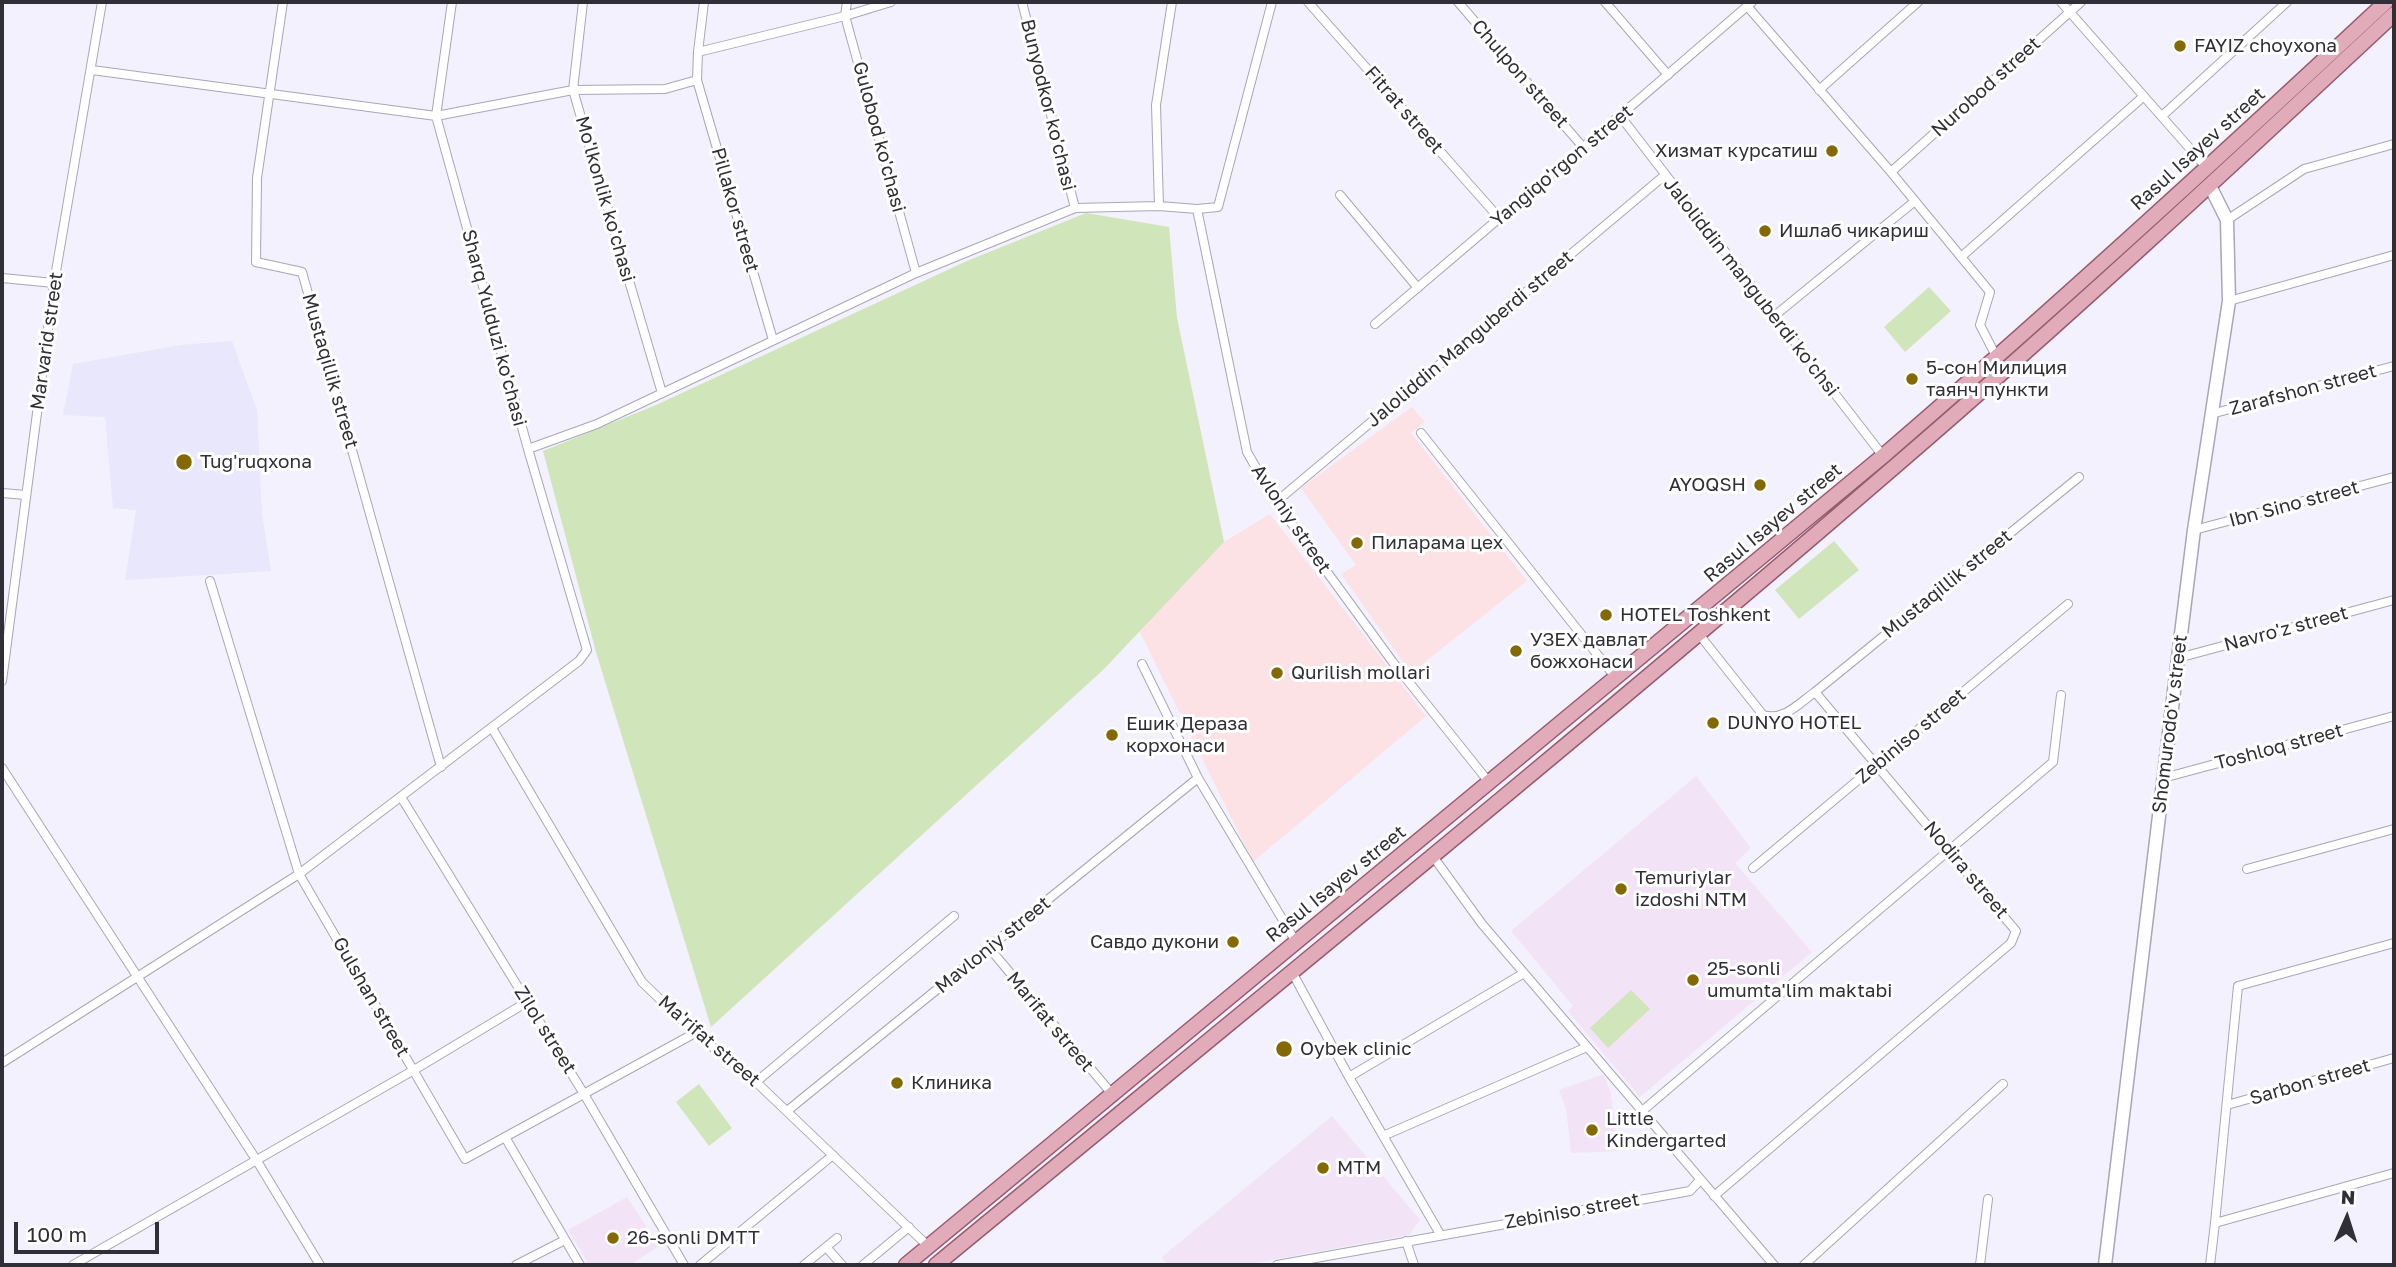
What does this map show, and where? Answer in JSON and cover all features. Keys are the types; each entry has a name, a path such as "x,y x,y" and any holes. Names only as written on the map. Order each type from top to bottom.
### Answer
{"main road":[{"name":"Rasul Isayev street","path":"905,1265 1616,678 1997,358 2386,2"},
{"name":"Rasul Isayev street","path":"936,1265 1628,695 1905,458 2210,186 2394,14"},
{"path":"1616,678 1628,695"}],"street":[{"name":"Marvarid street","path":"2,681 5,630 54,283 102,2"},
{"name":"Mustaqillik street","path":"283,2 257,178 256,262 302,272 441,767"},
{"name":"Sharq Yulduzi ko'chasi","path":"452,2 436,116 587,650 579,661 492,728"},
{"name":"Mo'lkonlik ko'chasi","path":"583,2 573,90 662,393"},
{"path":"704,2 698,52 891,2"},
{"name":"Gulobod ko'chasi","path":"847,2 845,16 916,273"},
{"name":"Bunyodkor ko'chasi","path":"1022,2 1075,208"},
{"path":"1159,206 1156,105 1172,2"},
{"path":"528,449 597,424 916,273 1075,208 1159,206 1197,209 1218,206 1272,2"},
{"name":"Fitrat street","path":"1308,2 1500,219"},
{"name":"Chulpon street","path":"1458,2 1582,146"},
{"path":"1606,2 1668,75"},
{"path":"1819,90 1918,2"},
{"path":"2061,2 2207,168"},
{"name":"Nurobod street","path":"1891,172 2081,2"},
{"path":"2162,116 2287,2"},
{"name":"Yangiqo'rgon street","path":"1376,324 1582,146 1621,117 1749,4 1990,292 1980,325 1997,358"},
{"name":"Pillakor street","path":"698,52 697,80 773,340"},
{"path":"92,70 436,116 573,90 665,89 697,80"},
{"path":"1961,257 2144,96"},
{"name":"Jaloliddin manguberdi ko'chsi","path":"1621,117 1882,456"},
{"path":"2227,220 2304,169 2394,144"},
{"name":"Jaloliddin Manguberdi street","path":"1276,502 1665,175"},
{"name":"Shomurodo'v street","path":"2105,1265 2194,530 2229,301 2227,220 2210,186"},
{"path":"1340,195 1418,288"},
{"path":"1773,317 1915,201"},
{"name":"Avloniy street","path":"1197,209 1247,452 1276,502 1392,661 1488,782"},
{"path":"2229,301 2394,255"},
{"path":"2,278 54,283"},
{"name":"Zarafshon street","path":"2211,414 2394,366"},
{"path":"1421,433 1616,678"},
{"name":"Mustaqillik street","path":"1815,691 2079,477"},
{"name":"Ibn Sino street","path":"2194,530 2394,477"},
{"path":"2,493 26,495"},
{"name":"Gulshan street","path":"210,581 299,874 465,1159 695,1033"},
{"name":"Navro'z street","path":"2178,658 2394,600"},
{"name":"Zebiniso street","path":"1753,868 2068,604"},
{"path":"1698,633 1763,715 1783,716 1815,691"},
{"path":"1142,664 1198,778 1296,942"},
{"name":"Nodira street","path":"1714,1196 2011,943 2016,931 1815,691"},
{"path":"1641,1112 2053,762 2061,695"},
{"name":"Toshloq street","path":"2163,778 2394,716"},
{"path":"2,1063 299,874 492,728"},
{"name":"Ma'rifat street","path":"492,728 642,982 695,1033 756,1082 928,1246"},
{"path":"2,768 257,1161 320,1265"},
{"name":"Mavloniy street","path":"787,1111 1198,778"},
{"name":"Zilol street","path":"401,797 584,1094 684,1265"},
{"path":"2247,869 2394,829"},
{"path":"1432,855 1482,924 1774,1265"},
{"path":"756,1082 954,916"},
{"name":"Sarbon street","path":"2215,1223 2238,986 2394,943"},
{"name":"Marifat street","path":"990,949 1112,1094"},
{"path":"1292,972 1440,1234"},
{"path":"1349,1077 1524,973"},
{"path":"73,1265 257,1161 527,1002"},
{"path":"1383,1136 1587,1047"},
{"name":"Sarbon street","path":"2227,1105 2394,1058"},
{"path":"1804,1265 2003,1084"},
{"path":"505,1137 580,1265"},
{"path":"700,1265 833,1155"},
{"path":"2210,1265 2215,1223 2394,1173"},
{"name":"Zebiniso street","path":"1276,1265 1690,1191 1700,1180"},
{"path":"1980,1265 1988,1199"},
{"path":"863,1265 909,1227"},
{"path":"804,1265 837,1238"},
{"path":"516,1265 565,1240"},
{"path":"1406,1241 1414,1265"},
{"path":"826,1247 842,1265"}],"shaded area":[{"name":"Tug'ruqxona","path":"232,341 257,410 262,513 271,571 125,580 136,510 113,508 105,417 63,415 73,364 180,345"},
{"path":"1412,407 1425,422 1411,433 1527,581 1411,673 1341,574 1356,565 1301,488"},
{"name":"Qurilish mollari","path":"1270,514 1426,716 1253,862 1139,630 1224,542"},
{"path":"1696,776 1751,848 1735,863 1812,952 1640,1097 1568,1011 1573,1006 1511,931"},
{"name":"Little Kindergarted","path":"1604,1074 1611,1094 1618,1151 1571,1153 1566,1109 1559,1090"},
{"name":"MTM","path":"1332,1116 1420,1220 1409,1235 1244,1265 1167,1265 1162,1257"},
{"name":"26-sonli DMTT","path":"627,1197 659,1246 630,1265 589,1265 568,1230"}],"green space":[{"path":"1086,213 1169,227 1177,318 1224,542 1103,670 711,1027 596,652 543,451 656,405 967,261"},
{"path":"1929,287 1951,311 1905,352 1884,327"},
{"path":"1834,541 1859,570 1799,619 1775,590"},
{"path":"1631,990 1650,1009 1608,1048 1590,1028"},
{"path":"699,1084 732,1128 709,1146 676,1102"}],"place":[{"name":"FAYIZ choyxona","path":"2180,46"},
{"name":"Хизмат курсатиш","path":"1832,151"},
{"name":"Ишлаб чикариш","path":"1765,231"},
{"name":"5-сон Милиция таянч пункти","path":"1912,379"},
{"name":"Tug'ruqxona","path":"184,462"},
{"name":"AYOQSH","path":"1760,485"},
{"name":"Пиларама цех","path":"1357,543"},
{"name":"HOTEL Toshkent","path":"1606,615"},
{"name":"УЗЕХ давлат божхонаси","path":"1516,651"},
{"name":"Qurilish mollari","path":"1277,673"},
{"name":"DUNYO HOTEL","path":"1713,723"},
{"name":"Ешик Дераза корхонаси","path":"1112,735"},
{"name":"Temuriylar izdoshi NTM","path":"1621,889"},
{"name":"Савдо дукони","path":"1233,942"},
{"name":"25-sonli umumta'lim maktabi","path":"1693,980"},
{"name":"Oybek clinic","path":"1284,1049"},
{"name":"Клиника","path":"897,1083"},
{"name":"Little Kindergarted","path":"1592,1130"},
{"name":"MTM","path":"1323,1168"},
{"name":"26-sonli DMTT","path":"613,1238"}]}
